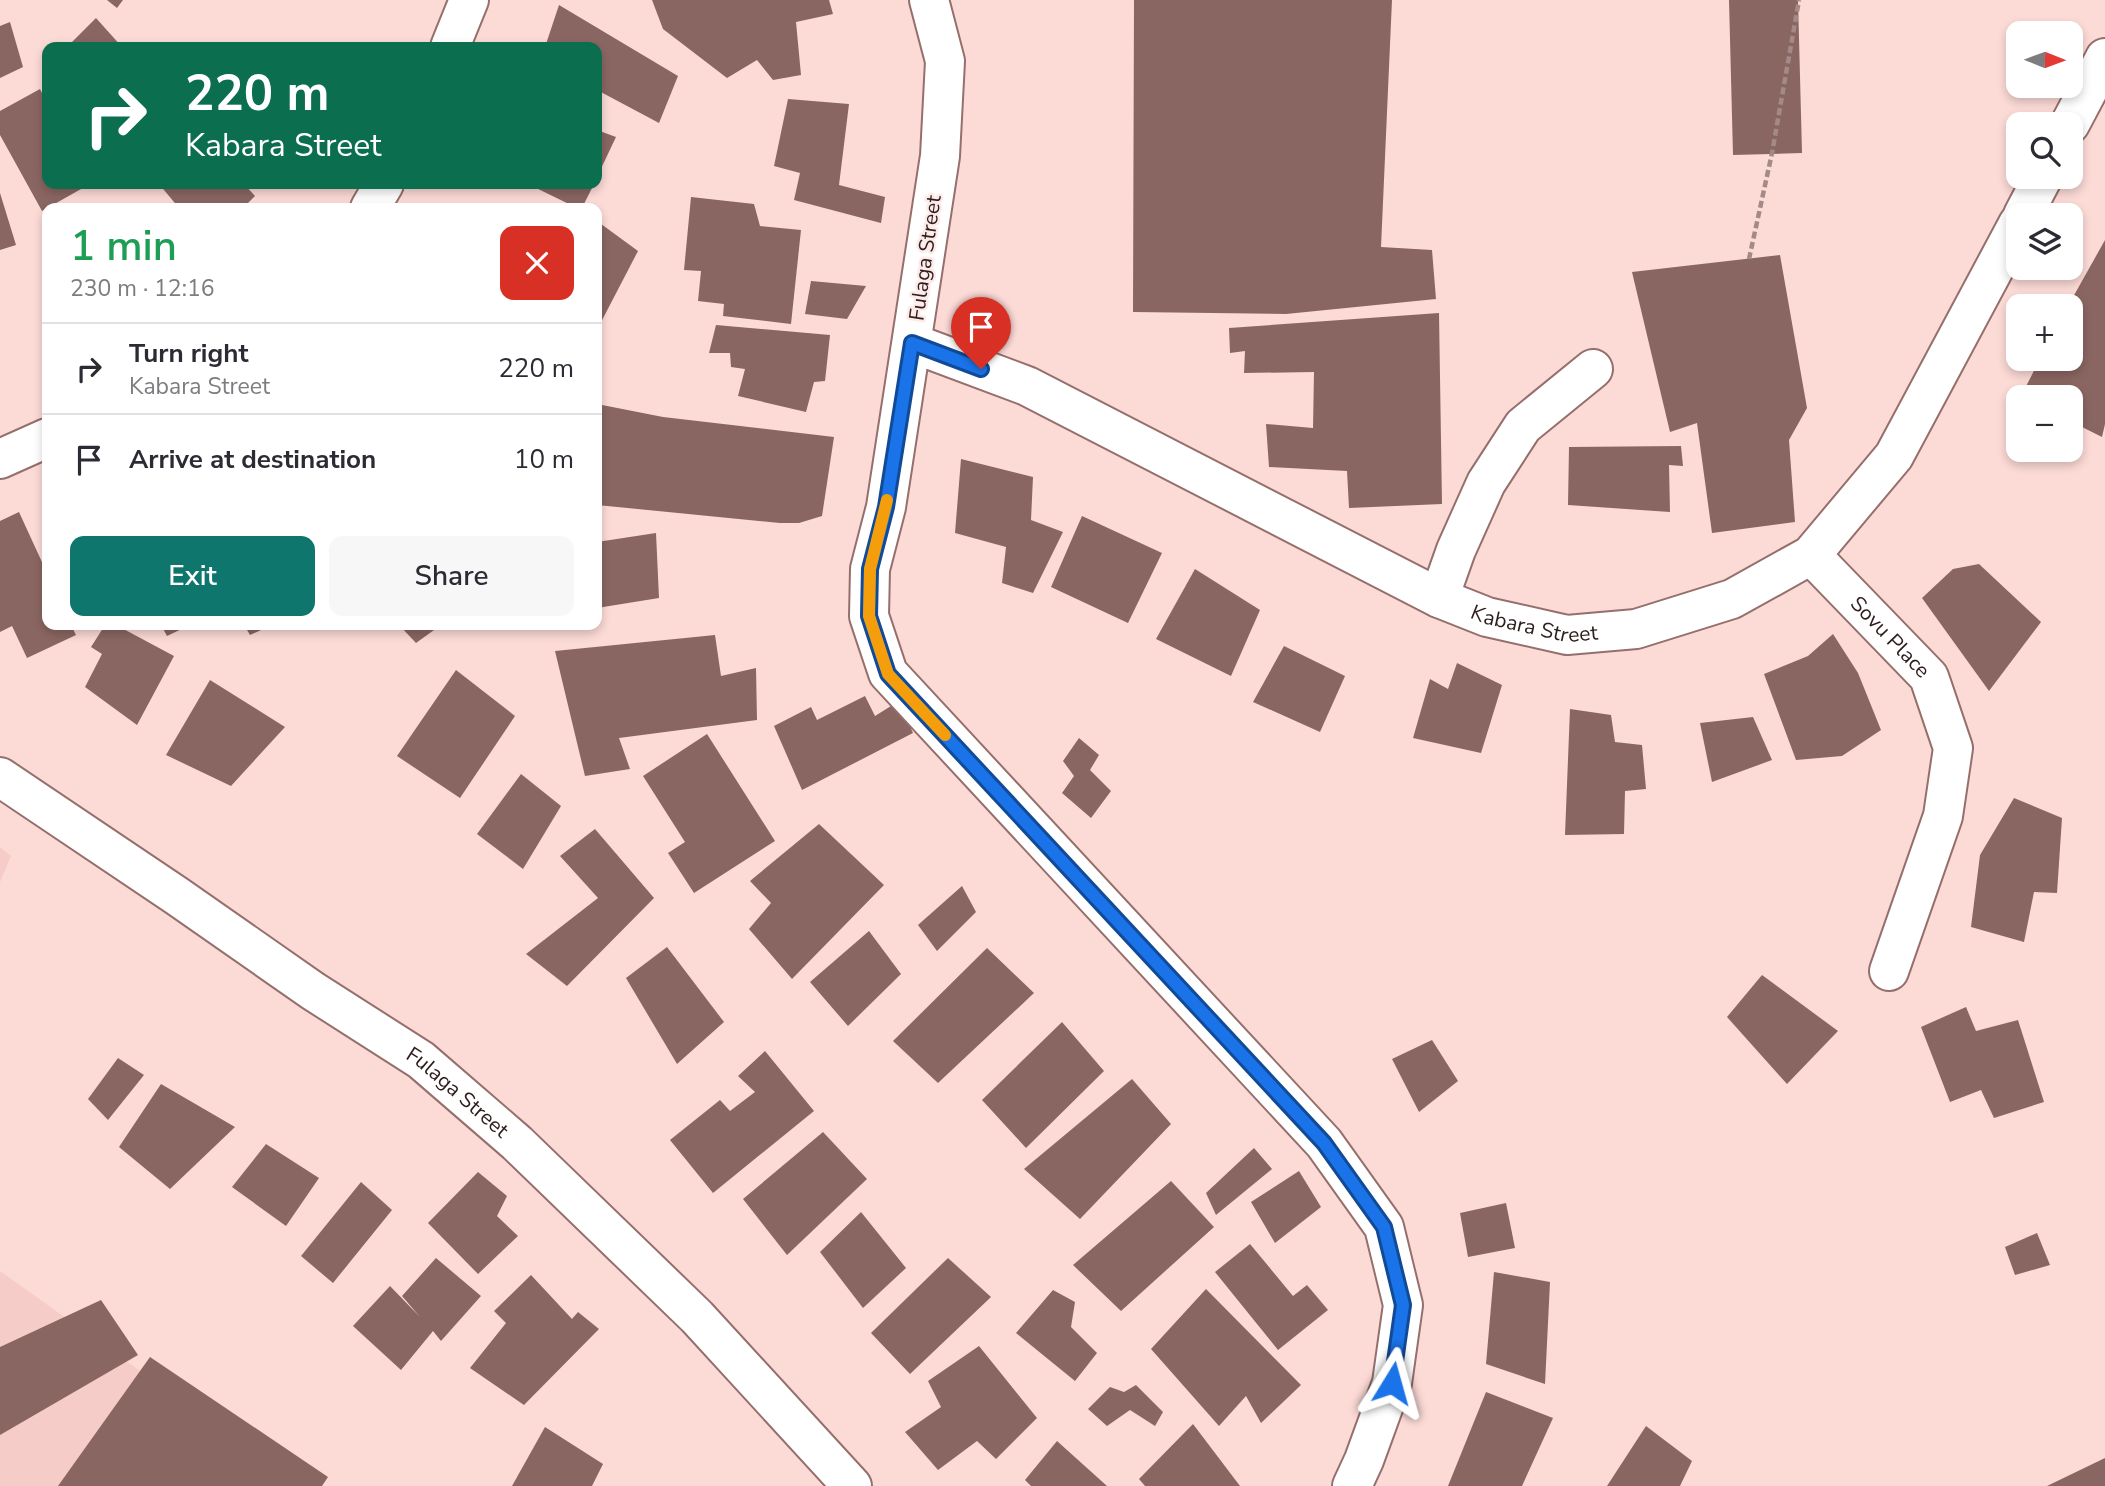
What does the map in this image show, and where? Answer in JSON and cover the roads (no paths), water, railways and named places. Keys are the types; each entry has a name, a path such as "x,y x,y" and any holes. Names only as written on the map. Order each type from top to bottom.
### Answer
{"street":[{"path":"452,42 469,0"},
{"name":"Fulaga Street","path":"929,0 945,61 940,156 886,507 870,569 869,616 888,674 1324,1143 1384,1227 1403,1305 1392,1383 1352,1486"},
{"path":"2076,112 2105,58"},
{"name":"Kabara Street","path":"912,343 1027,386 1439,598 1487,617 1567,635 1636,629 1732,599 1811,555 1894,456 2006,246"},
{"path":"1439,598 1455,550 1486,483 1523,426 1593,369"},
{"path":"0,459 42,440"},
{"name":"Sovu Place","path":"1811,555 1929,677 1953,748 1943,816 1889,971"},
{"name":"Fulaga Street","path":"0,777 177,895 313,991 421,1060 517,1143 697,1317 852,1486"}]}
